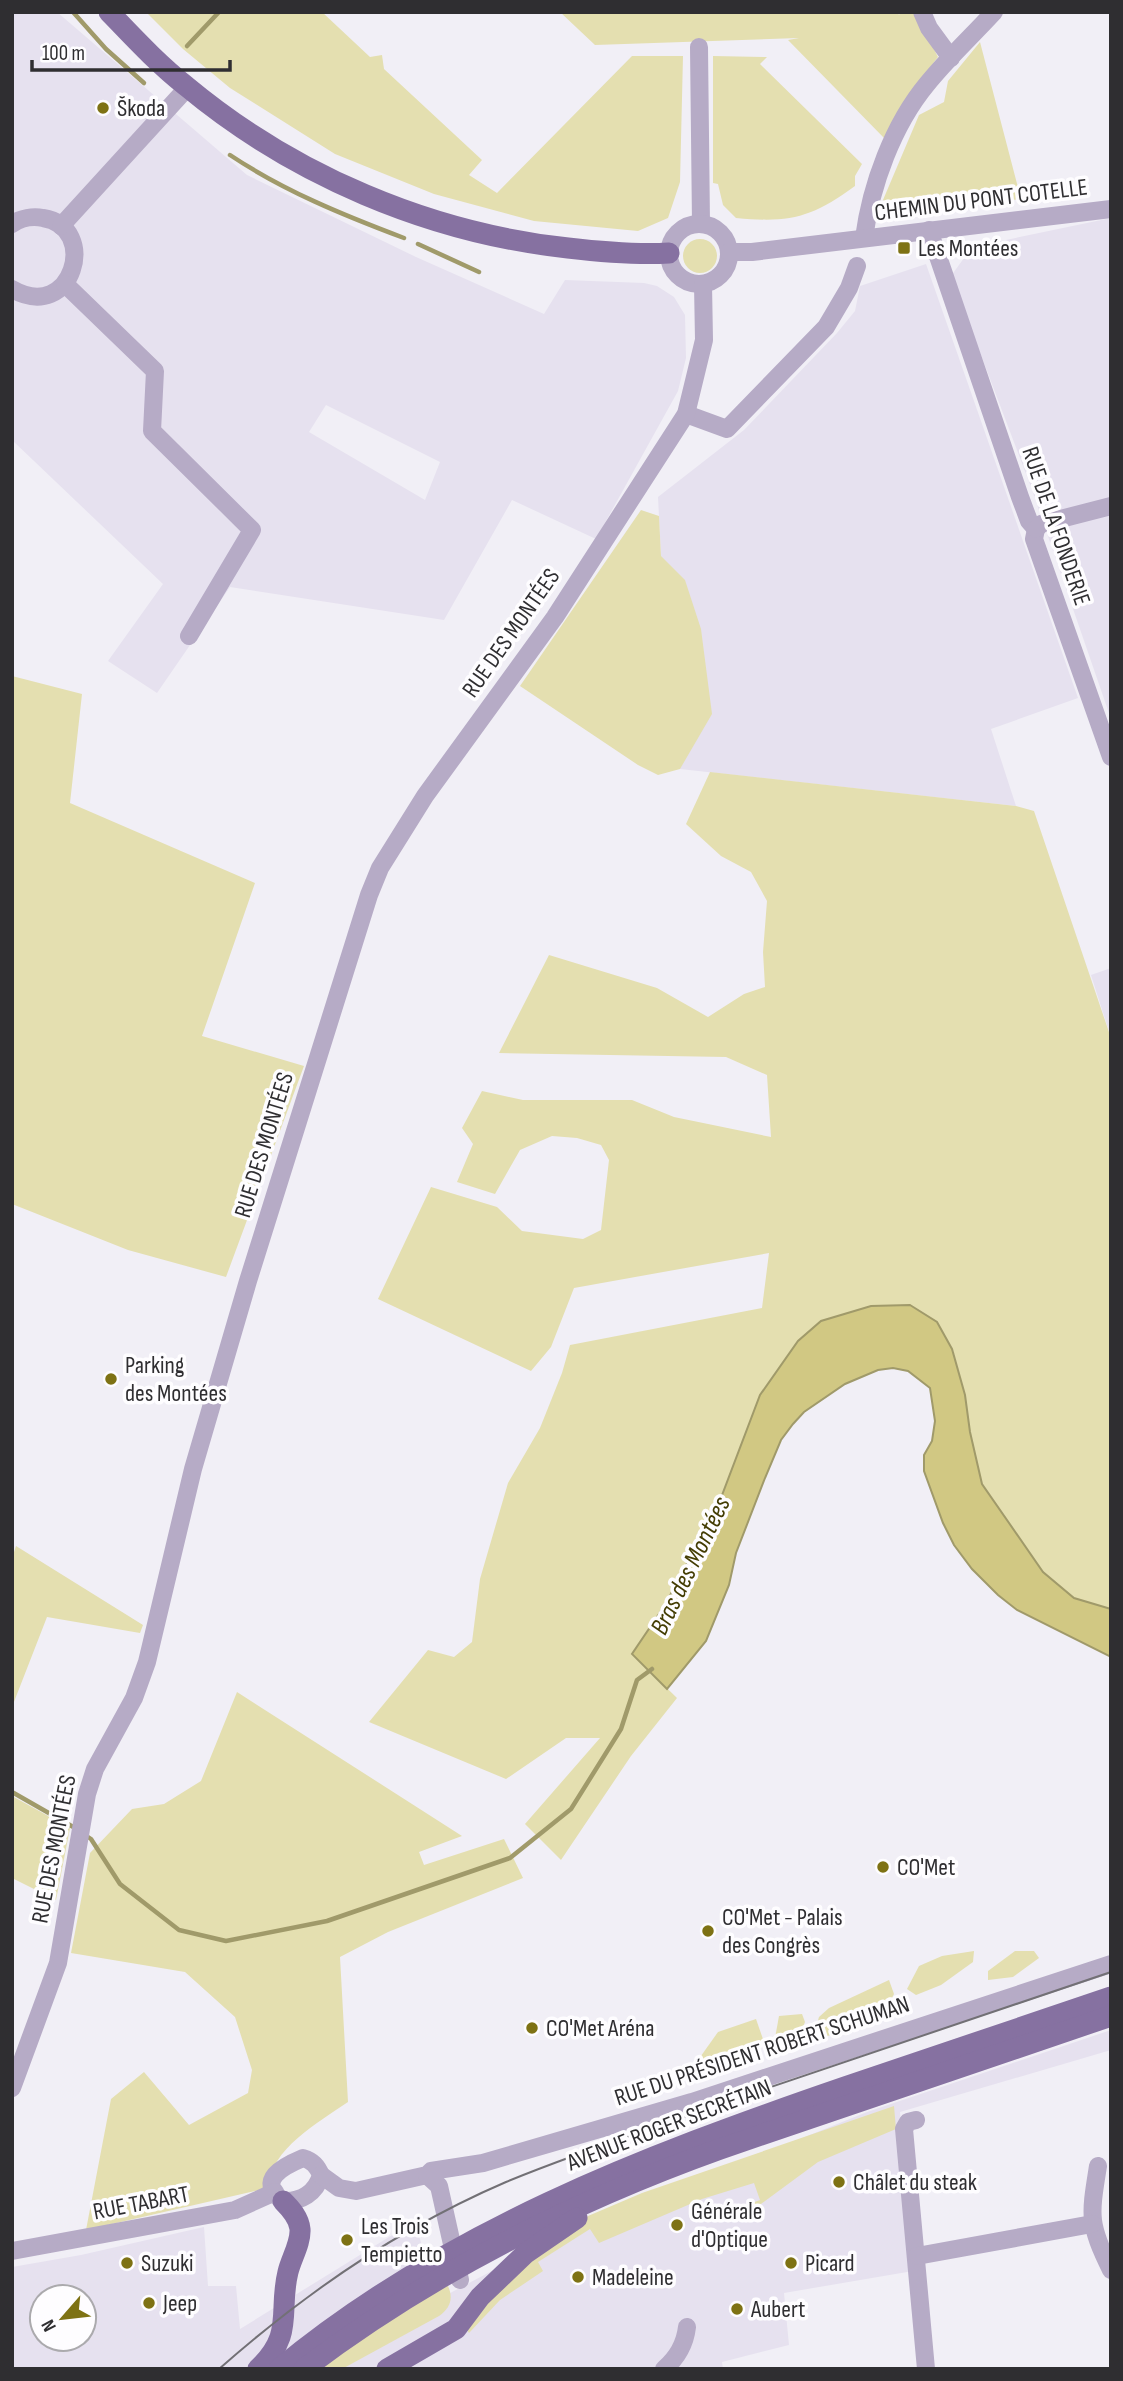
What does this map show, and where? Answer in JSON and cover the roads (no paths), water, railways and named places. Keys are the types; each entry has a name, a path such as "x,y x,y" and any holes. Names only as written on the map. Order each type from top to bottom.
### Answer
{"main road":[{"path":"109,12 155,60 187,88 288,158 340,184 441,223 492,237 529,244 639,255 669,253"},
{"name":"AVENUE ROGER SECRÉTAIN","path":"279,2369 315,2340 567,2192 718,2130 1111,1997"},
{"name":"AVENUE ROGER SECRÉTAIN","path":"474,2249 668,2168 1111,2018"},
{"path":"387,2369 456,2329 480,2297 526,2253 585,2214 733,2151 887,2093"},
{"path":"258,2369 273,2352 282,2332 285,2287 300,2230 296,2216 279,2197"},
{"name":"AVENUE ROGER SECRÉTAIN","path":"304,2369 427,2275"}],"street":[{"path":"922,12 929,28 951,58"},
{"path":"860,239 894,138 926,85 994,12"},
{"path":"699,47 701,224"},
{"path":"61,226 187,88"},
{"name":"CHEMIN DU PONT COTELLE","path":"729,252 752,252 1111,209"},
{"path":"12,224 33,217 47,218 61,226 71,238 75,255 74,269 65,284 54,293 37,297 23,295 12,289"},
{"path":"701,224 720,233 729,252 724,271 717,278 702,284 687,282 678,276 672,268 669,253 671,242 681,230 701,224"},
{"name":"RUE DE LA FONDERIE","path":"929,230 1020,497 1029,521 1036,528 1034,539 1111,757"},
{"path":"685,414 727,429 826,327 849,288 857,267"},
{"path":"65,284 155,371 152,432 252,530 189,636"},
{"name":"RUE DES MONTÉES","path":"12,2088 58,1963 82,1820 95,1769 134,1698 147,1662 197,1456 248,1281 369,895 397,838 453,755 555,617 685,414 704,340 702,284"},
{"path":"1036,528 1041,524 1111,506"},
{"name":"RUE DU PRÉSIDENT ROBERT SCHUMAN","path":"426,2175 431,2171 483,2163 692,2102 1111,1964"},
{"path":"916,2120 908,2122 904,2129 926,2369"},
{"path":"321,2175 311,2193 293,2202 279,2197 273,2178 276,2171 303,2158 310,2160 321,2175 339,2188 356,2191 426,2175 439,2186 460,2280"},
{"path":"1098,2166 1091,2206 1092,2224 1111,2270"},
{"name":"RUE TABART","path":"12,2251 235,2210 279,2197"},
{"path":"917,2256 1092,2224"},
{"path":"664,2369 678,2354 686,2338 687,2327"}],"water":[{"path":"910,1305 937,1322 952,1349 965,1395 982,1484 1043,1572 1074,1598 1111,1609 1111,1657 1017,1610 972,1569 954,1545 943,1523 924,1471 924,1455 932,1441 935,1421 930,1388 908,1371 893,1368 878,1370 845,1384 804,1412 781,1440 736,1553 729,1585 706,1641 667,1689 632,1654 665,1605 719,1503 760,1395 798,1341 821,1321 871,1306"}],"waterway":[{"path":"73,12 106,49 144,83"},
{"path":"187,46 219,12"},
{"path":"230,155 271,180 314,201 404,238"},
{"path":"418,244 479,272"},
{"name":"Bras des Montées","path":"85,1835 91,1839 120,1884 179,1930 226,1941 327,1921 510,1858 571,1809 621,1729 637,1680 652,1669"},
{"name":"Bras des Montées","path":"12,1792 75,1828"}],"tram line":[{"path":"219,2369 285,2314 355,2264 429,2220 506,2182 597,2147 1111,1972"}],"place":[{"name":"Škoda","path":"103,108"},
{"name":"Les Montées","path":"904,248"},
{"name":"Parking des Montées","path":"111,1379"},
{"name":"CO'Met","path":"883,1867"},
{"name":"CO'Met - Palais des Congrès","path":"708,1931"},
{"name":"CO'Met Aréna","path":"532,2028"},
{"name":"Châlet du steak","path":"839,2182"},
{"name":"Générale d'Optique","path":"677,2225"},
{"name":"Les Trois Tempietto","path":"347,2240"},
{"name":"Suzuki","path":"127,2263"},
{"name":"Picard","path":"791,2263"},
{"name":"Madeleine","path":"578,2277"},
{"name":"Jeep","path":"149,2303"},
{"name":"Aubert","path":"737,2309"}]}
